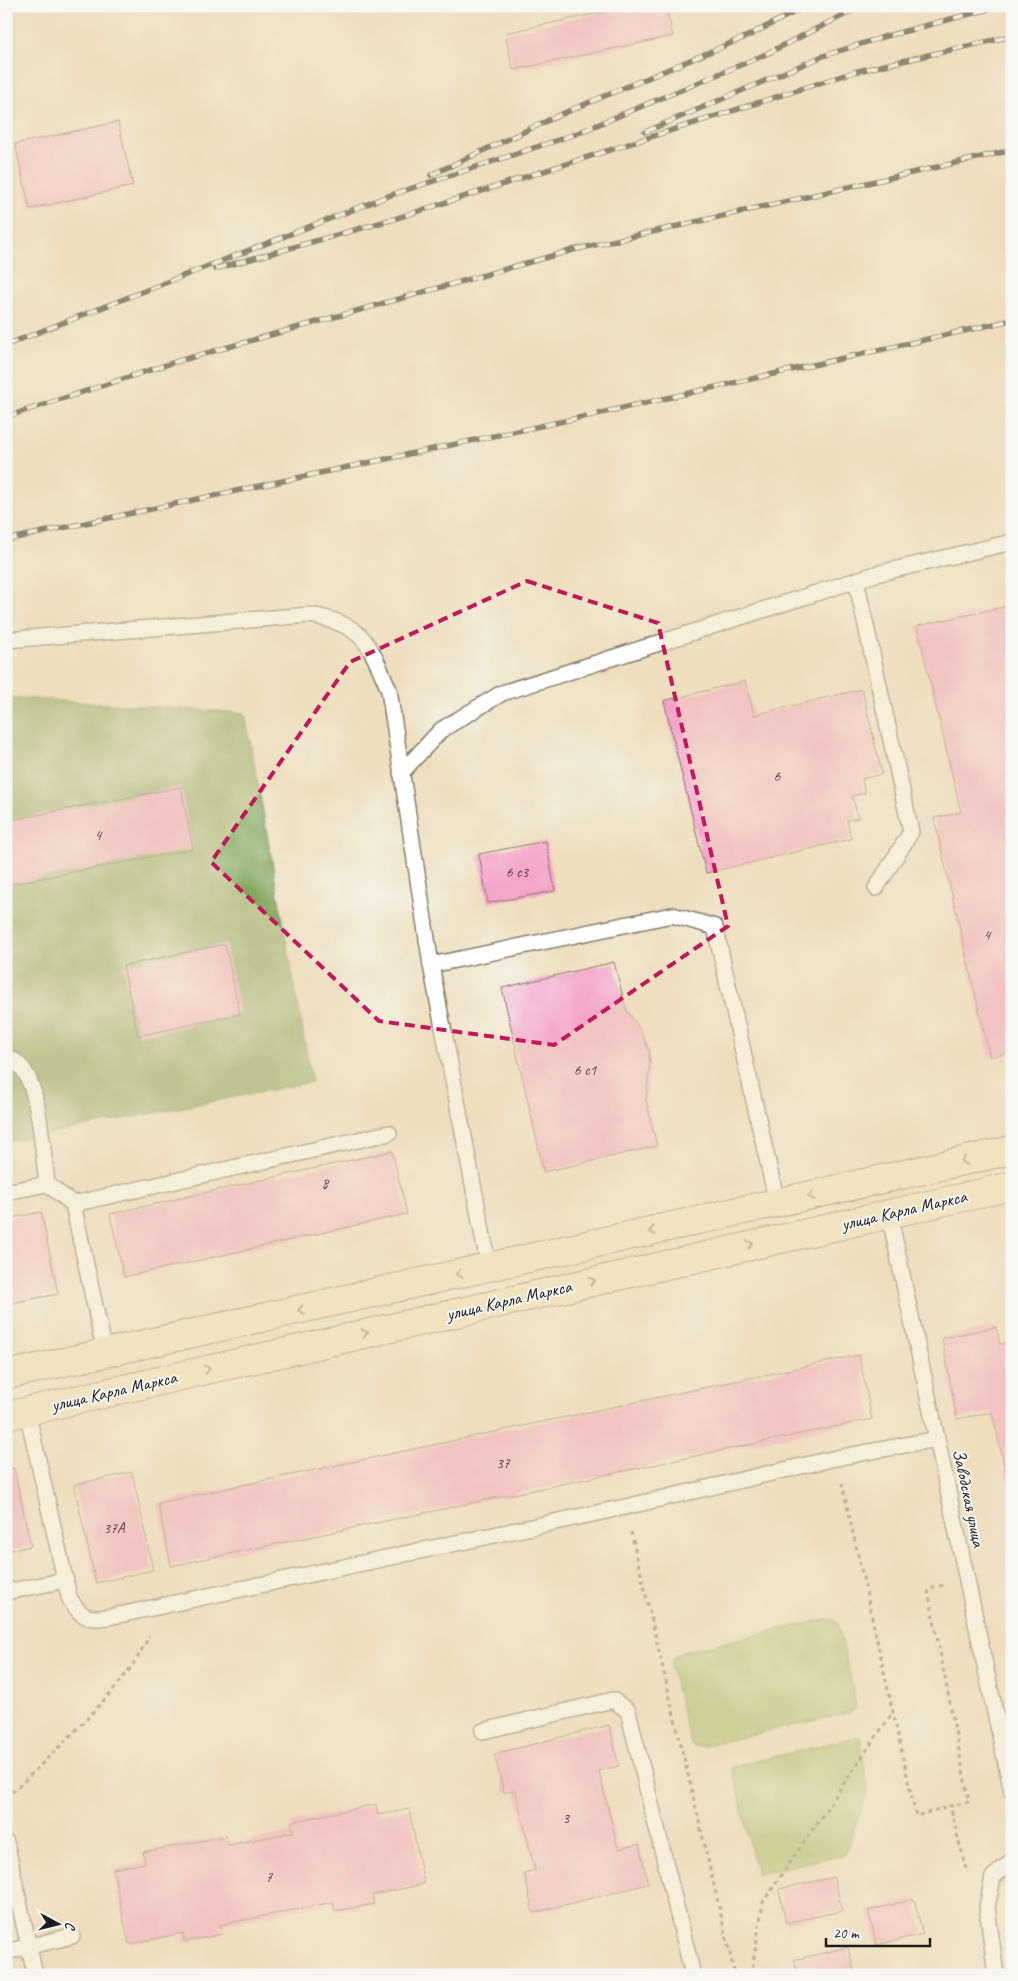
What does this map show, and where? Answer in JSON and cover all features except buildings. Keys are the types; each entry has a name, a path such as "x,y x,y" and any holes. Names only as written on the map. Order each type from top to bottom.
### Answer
{"street":[{"name":"улица Карла Маркса","path":"6,1375 1012,1150"},
{"name":"улица Карла Маркса","path":"16,1414 1012,1186"}],"lane":[{"path":"401,773 441,730 502,692 856,580 1012,542"},
{"path":"856,580 911,832 876,888"},
{"path":"6,640 309,615 330,618 352,628 371,650 389,690 431,965 489,1268"},
{"path":"431,965 672,915 715,927 778,1203"},
{"path":"6,1056 15,1061 26,1072 34,1092 47,1184 73,1204 104,1353"},
{"path":"73,1204 389,1133"},
{"path":"6,1192 47,1184"},
{"name":"Заводская улица","path":"889,1213 1012,1792"},
{"path":"16,1414 66,1580 69,1596 76,1610 82,1615 93,1619 626,1507 836,1458 937,1439"},
{"path":"6,1592 66,1580"},
{"path":"483,1731 614,1700 628,1711 693,1975"},
{"path":"6,1842 34,1975"},
{"path":"996,1975 987,1907 993,1877 1012,1861"},
{"path":"6,1952 72,1936"}],"path":[{"path":"836,1458 916,1816 969,1802 928,1590 966,1578"},
{"path":"626,1507 735,1975"},
{"path":"6,1798 107,1697 141,1654 162,1606"},
{"path":"751,1975 763,1902 893,1712"},
{"path":"950,1806 971,1888 987,1907"}],"highlighted area":[{"path":"527,581 658,623 728,926 554,1045 379,1021 211,862 350,662"}],"green space":[{"path":"6,697 245,713 312,1082 6,1142"},
{"path":"825,1619 835,1620 838,1623 856,1709 848,1713 703,1746 693,1746 690,1742 671,1667 673,1657 681,1652"},
{"path":"860,1736 868,1791 845,1854 757,1874 732,1767"}],"railway":[{"path":"431,175 564,113 750,35 806,6"},
{"path":"6,345 388,196 573,135 762,56 862,6"},
{"path":"645,132 823,56 883,37 1000,6"},
{"path":"215,269 394,219 854,72 1012,36"},
{"path":"6,417 175,362 573,250 1012,150"},
{"path":"6,540 592,415 1012,320"}]}
